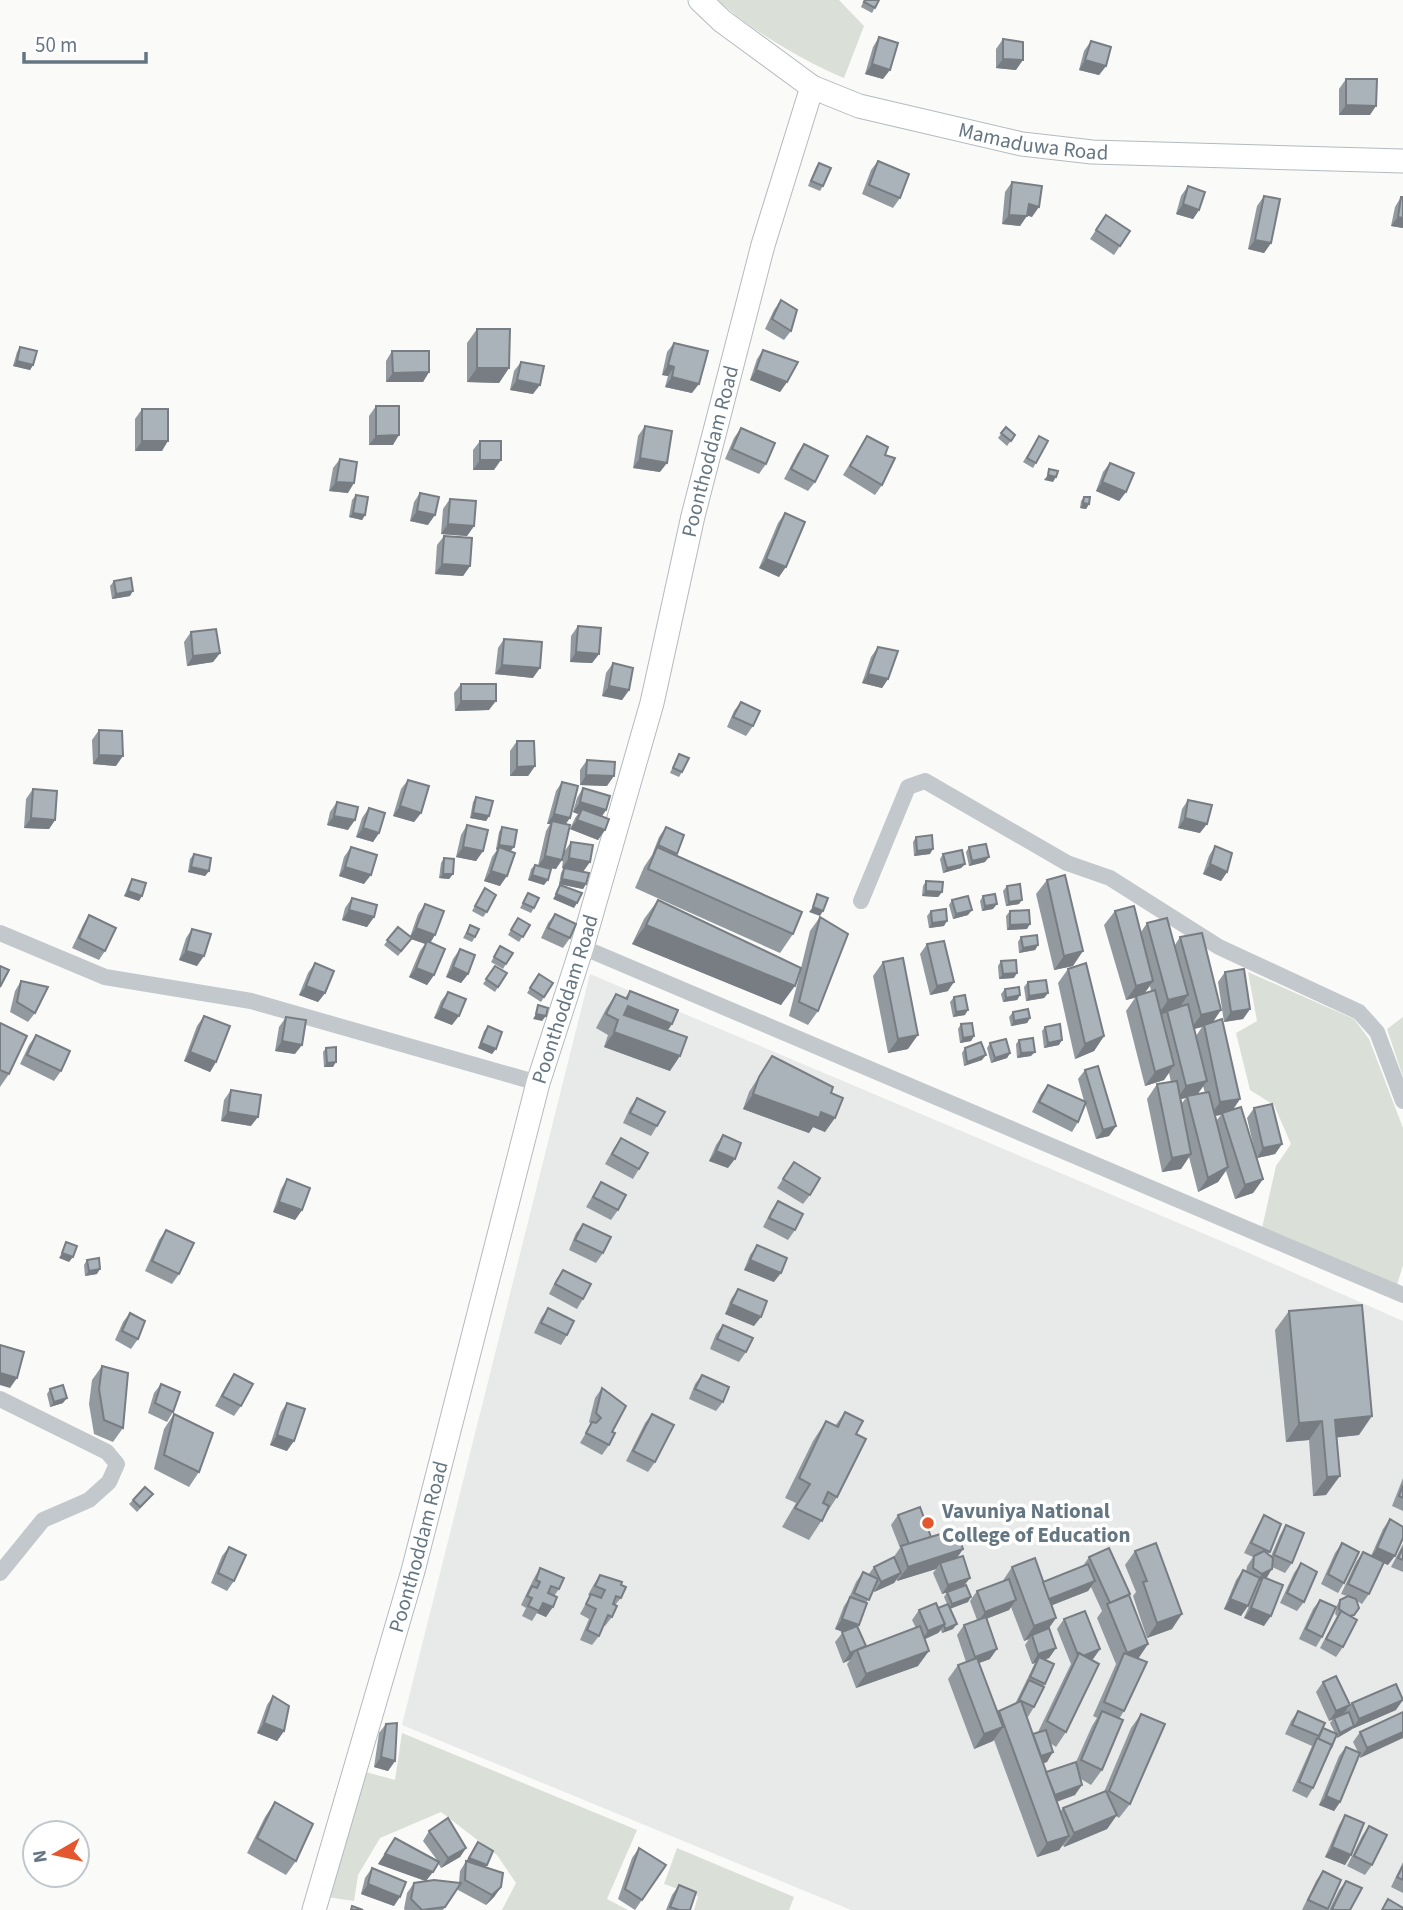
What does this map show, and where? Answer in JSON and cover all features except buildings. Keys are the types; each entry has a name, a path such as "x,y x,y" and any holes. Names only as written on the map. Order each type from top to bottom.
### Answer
{"street":[{"name":"Mamaduwa Road","path":"700,0 722,21 812,87 859,106 1022,144 1092,152 1403,161"},
{"name":"Poonthoddam Road","path":"314,1910 413,1571 538,1083 582,947 652,703 693,516 763,245 812,87"},
{"path":"862,901 908,787 925,781 1067,863 1110,878 1219,947 1359,1012 1377,1032 1403,1101"},
{"path":"0,933 105,977 251,1001 538,1083"},
{"path":"582,947 1403,1295"},
{"path":"0,1399 107,1452 117,1464 109,1482 89,1500 43,1520 0,1573"}],"shaded area":[{"path":"718,0 839,0 864,26 844,78 778,44"},
{"path":"1248,972 1354,1019 1369,1039 1403,1128 1403,1265 1397,1285 1262,1228 1276,1166 1291,1144 1274,1105 1250,1090 1236,1033 1257,1021"},
{"name":"Vavuniya National College of Education","path":"590,974 1240,1249 1403,1321 1403,1910 851,1910 402,1725"},
{"path":"1403,1017 1403,1077 1387,1029"},
{"path":"402,1733 637,1830 607,1899 628,1910 502,1910 516,1883 497,1855 441,1812 380,1838 358,1875 354,1901 327,1897 362,1771 395,1780"},
{"path":"677,1848 794,1897 789,1910 694,1910 698,1896 664,1884"}],"place":[{"name":"Vavuniya National College of Education","path":"928,1523"}]}
